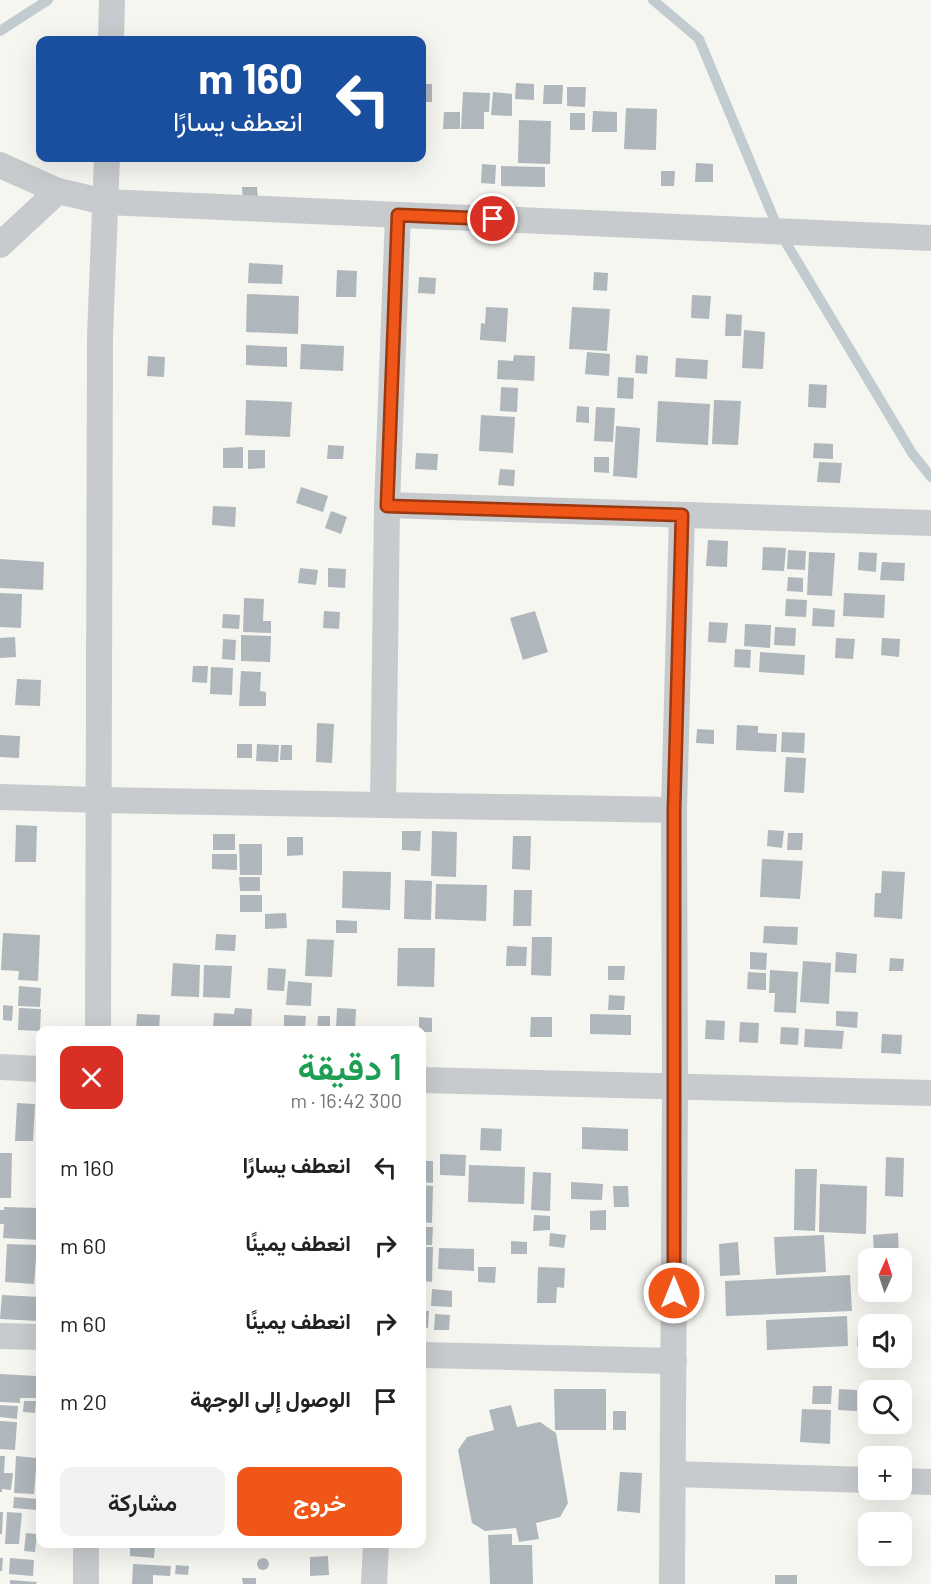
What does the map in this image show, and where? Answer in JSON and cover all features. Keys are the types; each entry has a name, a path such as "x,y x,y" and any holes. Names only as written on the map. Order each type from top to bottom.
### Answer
{"street":[{"path":"111,36 112,0"},
{"path":"98,1026 100,337 107,162"},
{"path":"0,165 58,192 105,202 931,238"},
{"path":"0,245 58,192"},
{"path":"383,805 387,506 398,215"},
{"path":"387,506 931,523"},
{"path":"672,1584 674,810 682,515"},
{"path":"0,797 674,810"},
{"path":"0,1067 36,1069"},
{"path":"426,1080 931,1093"},
{"path":"0,1336 36,1337"},
{"path":"426,1355 674,1361"},
{"path":"673,1474 858,1480"},
{"path":"912,1481 931,1482"},
{"path":"86,1548 86,1584"},
{"path":"374,1584 376,1548"}],"building":[{"path":"516,83 534,84 534,100 515,99"},
{"path":"426,84 432,84 432,102 426,102"},
{"path":"544,85 563,85 562,104 543,104"},
{"path":"567,87 586,87 585,107 567,106"},
{"path":"463,92 490,93 489,112 484,112 484,129 461,129"},
{"path":"493,92 512,94 512,116 491,115"},
{"path":"626,108 657,109 656,150 624,149"},
{"path":"593,111 617,112 617,132 592,132"},
{"path":"444,112 460,112 460,129 443,129"},
{"path":"570,113 585,113 585,130 570,130"},
{"path":"519,120 551,121 550,164 518,163"},
{"path":"696,163 713,164 713,182 695,182"},
{"path":"482,164 496,165 495,184 481,183"},
{"path":"501,166 545,167 545,187 501,186"},
{"path":"661,171 675,171 674,186 661,186"},
{"path":"242,187 257,187 258,201 243,202"},
{"path":"249,263 283,265 282,284 248,283"},
{"path":"337,270 357,271 356,297 336,297"},
{"path":"594,272 608,273 607,291 593,290"},
{"path":"419,277 436,278 435,294 418,293"},
{"path":"247,294 299,296 298,334 246,332"},
{"path":"692,295 711,296 709,319 691,318"},
{"path":"486,307 508,308 506,342 480,340 481,323 485,324"},
{"path":"572,307 610,309 607,351 569,349"},
{"path":"726,314 742,315 741,336 725,336"},
{"path":"744,330 765,332 763,369 742,368"},
{"path":"301,344 344,346 343,371 300,369"},
{"path":"246,345 287,347 287,367 246,365"},
{"path":"587,352 610,354 609,376 585,374"},
{"path":"514,355 535,356 534,381 497,379 498,360 513,361"},
{"path":"636,355 648,356 647,374 635,373"},
{"path":"148,356 165,357 164,377 147,376"},
{"path":"676,358 708,360 707,379 675,377"},
{"path":"618,377 634,378 633,399 617,398"},
{"path":"809,384 827,385 826,408 808,407"},
{"path":"501,387 518,388 517,412 500,411"},
{"path":"246,400 292,402 290,437 245,435"},
{"path":"714,400 741,401 738,445 712,444"},
{"path":"658,401 710,404 708,445 656,442"},
{"path":"577,406 589,407 589,423 576,422"},
{"path":"596,407 615,408 613,442 594,441"},
{"path":"481,415 515,417 513,453 479,451"},
{"path":"616,426 640,428 637,478 613,476"},
{"path":"814,443 833,444 833,459 813,458"},
{"path":"328,445 344,446 343,459 327,459"},
{"path":"243,447 243,468 223,468 223,448"},
{"path":"248,450 265,450 265,468 248,469"},
{"path":"416,453 438,454 437,470 415,469"},
{"path":"594,457 609,457 609,473 594,472"},
{"path":"819,462 842,463 840,483 817,482"},
{"path":"500,469 515,470 514,486 498,485"},
{"path":"301,487 328,496 323,512 296,503"},
{"path":"213,506 236,507 235,527 212,525"},
{"path":"331,511 347,517 341,534 325,528"},
{"path":"708,540 728,541 727,567 706,566"},
{"path":"763,547 786,548 784,571 762,570"},
{"path":"788,550 806,551 805,570 787,569"},
{"path":"809,552 835,553 832,596 807,595"},
{"path":"859,552 877,553 876,572 858,570"},
{"path":"0,559 44,562 43,590 0,588"},
{"path":"882,562 905,563 904,581 880,580"},
{"path":"300,568 318,570 316,585 298,583"},
{"path":"328,568 346,569 345,588 328,587"},
{"path":"788,577 803,578 803,592 787,591"},
{"path":"0,593 22,594 21,628 0,627"},
{"path":"844,593 885,595 884,618 843,616"},
{"path":"244,598 264,599 263,621 271,621 271,633 243,632"},
{"path":"786,599 807,600 806,617 785,616"},
{"path":"813,608 835,610 834,627 812,626"},
{"path":"324,611 340,612 339,629 323,628"},
{"path":"535,611 548,652 523,660 510,618"},
{"path":"223,614 240,615 239,629 222,628"},
{"path":"709,622 728,623 726,643 708,642"},
{"path":"745,624 771,625 770,648 744,646"},
{"path":"775,627 796,628 795,646 774,645"},
{"path":"241,635 271,636 270,662 241,661"},
{"path":"15,637 16,657 0,658 0,638"},
{"path":"836,638 855,639 853,659 835,658"},
{"path":"882,638 900,639 899,657 881,655"},
{"path":"223,639 236,640 235,660 222,659"},
{"path":"735,649 751,650 750,668 734,667"},
{"path":"760,652 805,655 804,675 759,672"},
{"path":"193,666 208,666 207,683 192,682"},
{"path":"211,667 233,668 232,695 210,694"},
{"path":"241,671 261,672 260,691 266,692 266,706 239,706"},
{"path":"17,679 41,680 40,706 15,705"},
{"path":"317,723 334,724 332,763 316,762"},
{"path":"737,725 758,726 758,733 777,734 776,752 736,750"},
{"path":"697,729 714,730 714,744 696,743"},
{"path":"782,732 805,733 804,753 781,752"},
{"path":"0,735 20,736 19,758 0,757"},
{"path":"237,744 252,744 252,758 237,758"},
{"path":"257,744 279,745 278,762 256,761"},
{"path":"281,745 292,745 292,760 280,760"},
{"path":"786,757 806,758 804,793 784,792"},
{"path":"16,825 37,826 36,862 15,862"},
{"path":"768,830 784,831 782,848 767,846"},
{"path":"402,831 421,831 420,851 402,850"},
{"path":"432,831 457,832 456,877 431,876"},
{"path":"788,833 803,833 802,850 787,850"},
{"path":"213,834 235,834 235,850 213,850"},
{"path":"513,836 531,836 530,870 512,869"},
{"path":"287,837 303,837 303,855 287,856"},
{"path":"239,844 262,844 262,875 240,875"},
{"path":"212,854 237,854 237,870 212,869"},
{"path":"762,859 803,861 800,899 760,897"},
{"path":"343,871 391,872 390,910 342,908"},
{"path":"882,871 905,872 902,919 874,917 875,893 881,893"},
{"path":"239,877 260,877 260,891 240,891"},
{"path":"405,880 432,881 431,920 404,919"},
{"path":"436,884 487,885 486,921 435,919"},
{"path":"514,890 532,890 531,926 513,926"},
{"path":"240,895 262,895 262,912 240,912"},
{"path":"286,913 287,928 265,929 265,914"},
{"path":"336,920 357,921 357,933 336,933"},
{"path":"764,926 798,927 797,945 763,943"},
{"path":"3,933 40,935 38,981 18,980 19,971 1,970"},
{"path":"216,934 236,935 235,951 215,950"},
{"path":"532,937 552,937 551,976 531,975"},
{"path":"307,939 334,940 332,977 305,976"},
{"path":"507,946 527,947 526,966 506,966"},
{"path":"398,948 435,948 434,987 397,986"},
{"path":"750,952 767,953 766,970 750,969"},
{"path":"836,952 857,954 856,973 835,972"},
{"path":"890,958 904,959 903,971 889,971"},
{"path":"803,961 831,963 829,1004 800,1002"},
{"path":"173,963 200,965 199,997 171,996"},
{"path":"204,965 232,966 230,998 203,997"},
{"path":"608,966 625,966 624,980 608,980"},
{"path":"268,968 286,969 284,991 267,990"},
{"path":"770,970 798,972 796,1013 774,1012 775,993 769,993"},
{"path":"748,972 766,973 766,990 747,989"},
{"path":"288,981 312,983 311,1006 286,1005"},
{"path":"19,986 41,988 40,1007 18,1006"},
{"path":"609,995 625,996 624,1010 608,1010"},
{"path":"3,1005 13,1006 12,1021 3,1020"},
{"path":"19,1008 41,1009 40,1026 36,1026 36,1031 18,1030"},
{"path":"235,1008 252,1009 251,1026 213,1026 214,1013 234,1014"},
{"path":"337,1008 356,1009 355,1026 336,1026"},
{"path":"836,1011 858,1012 857,1028 836,1026"},
{"path":"137,1014 160,1015 159,1026 136,1026"},
{"path":"590,1014 631,1015 631,1035 590,1034"},
{"path":"284,1015 306,1016 305,1026 284,1026"},
{"path":"318,1016 330,1016 330,1026 317,1026"},
{"path":"419,1017 432,1018 432,1032 426,1032 426,1026 419,1026"},
{"path":"531,1017 552,1017 552,1037 530,1037"},
{"path":"706,1020 725,1021 724,1040 705,1039"},
{"path":"740,1022 759,1023 758,1043 739,1042"},
{"path":"781,1027 799,1028 798,1045 780,1044"},
{"path":"805,1029 844,1031 842,1049 804,1047"},
{"path":"882,1034 902,1035 901,1054 881,1053"},
{"path":"17,1103 35,1104 33,1141 15,1141"},
{"path":"582,1127 628,1129 628,1151 582,1149"},
{"path":"481,1128 502,1129 501,1151 480,1150"},
{"path":"0,1153 12,1153 11,1198 0,1198"},
{"path":"440,1154 466,1155 465,1176 440,1175"},
{"path":"886,1157 904,1158 903,1197 885,1196"},
{"path":"426,1161 433,1161 433,1183 426,1182"},
{"path":"469,1165 525,1167 524,1204 468,1202"},
{"path":"795,1169 817,1169 815,1231 794,1230"},
{"path":"533,1172 551,1173 550,1211 531,1210"},
{"path":"571,1182 603,1184 602,1200 571,1199"},
{"path":"820,1184 867,1186 866,1234 819,1232"},
{"path":"426,1185 433,1186 432,1223 426,1222"},
{"path":"613,1186 628,1186 629,1207 614,1207"},
{"path":"4,1207 36,1208 36,1240 3,1238 4,1224 0,1224 0,1210 4,1210"},
{"path":"606,1210 606,1230 590,1230 590,1211"},
{"path":"534,1215 550,1216 550,1230 533,1231"},
{"path":"426,1227 433,1227 432,1245 426,1245"},
{"path":"550,1233 566,1235 564,1248 549,1246"},
{"path":"898,1233 899,1248 874,1248 873,1235"},
{"path":"824,1235 826,1272 776,1275 774,1237"},
{"path":"511,1241 527,1242 527,1254 511,1254"},
{"path":"738,1242 740,1275 720,1276 719,1244"},
{"path":"7,1244 36,1245 34,1284 5,1282"},
{"path":"426,1247 433,1247 432,1282 426,1281"},
{"path":"439,1248 474,1249 474,1271 438,1269"},
{"path":"478,1267 496,1267 495,1283 478,1282"},
{"path":"538,1267 565,1268 564,1288 557,1287 556,1303 537,1303"},
{"path":"850,1275 852,1311 726,1316 725,1281"},
{"path":"432,1289 452,1291 452,1307 431,1306"},
{"path":"2,1295 36,1297 36,1321 0,1319"},
{"path":"426,1311 429,1311 428,1328 426,1328"},
{"path":"435,1314 450,1315 449,1330 434,1330"},
{"path":"847,1316 848,1346 767,1350 766,1320"},
{"path":"0,1374 36,1376 36,1398 20,1398 20,1403 0,1402"},
{"path":"813,1386 832,1386 831,1404 812,1404"},
{"path":"554,1389 606,1389 606,1430 555,1430"},
{"path":"839,1389 857,1390 857,1411 838,1410"},
{"path":"24,1401 36,1401 35,1413 23,1412"},
{"path":"0,1405 18,1406 17,1419 0,1417"},
{"path":"511,1405 517,1427 540,1422 556,1433 568,1503 560,1517 536,1523 539,1539 519,1542 516,1528 485,1531 472,1523 458,1450 467,1437 494,1430 489,1410"},
{"path":"802,1409 831,1410 830,1444 800,1442"},
{"path":"613,1411 626,1411 626,1430 613,1430"},
{"path":"0,1421 17,1422 15,1450 0,1449"},
{"path":"0,1456 5,1456 4,1473 13,1473 11,1490 2,1489 2,1492 0,1492"},
{"path":"16,1456 36,1458 34,1494 14,1493"},
{"path":"620,1472 642,1473 640,1513 617,1511"},
{"path":"14,1497 36,1499 36,1510 13,1508"},
{"path":"0,1512 3,1512 2,1534 0,1534"},
{"path":"7,1512 22,1513 19,1544 5,1544"},
{"path":"26,1533 36,1534 35,1552 24,1551"},
{"path":"512,1534 512,1545 532,1545 533,1584 490,1584 488,1535"},
{"path":"130,1548 155,1548 154,1558 130,1556"},
{"path":"328,1556 329,1575 310,1576 310,1557"},
{"path":"0,1558 3,1558 2,1571 0,1571"},
{"path":"10,1558 34,1560 33,1576 9,1574"},
{"path":"263,1558 269,1564 263,1570 257,1564"},
{"path":"133,1564 171,1566 170,1576 153,1575 153,1584 132,1584"},
{"path":"176,1565 189,1566 188,1575 175,1574"},
{"path":"775,1575 797,1575 797,1584 775,1584"},
{"path":"242,1578 256,1578 256,1584 243,1584"},
{"path":"10,1580 37,1582 36,1584 10,1584"}],"waterway":[{"path":"0,31 48,0"},
{"path":"653,0 699,39 779,231 912,453 931,477"}],"route":[{"path":"493,219 398,215 387,506 682,515 674,810 674,1293"}]}
